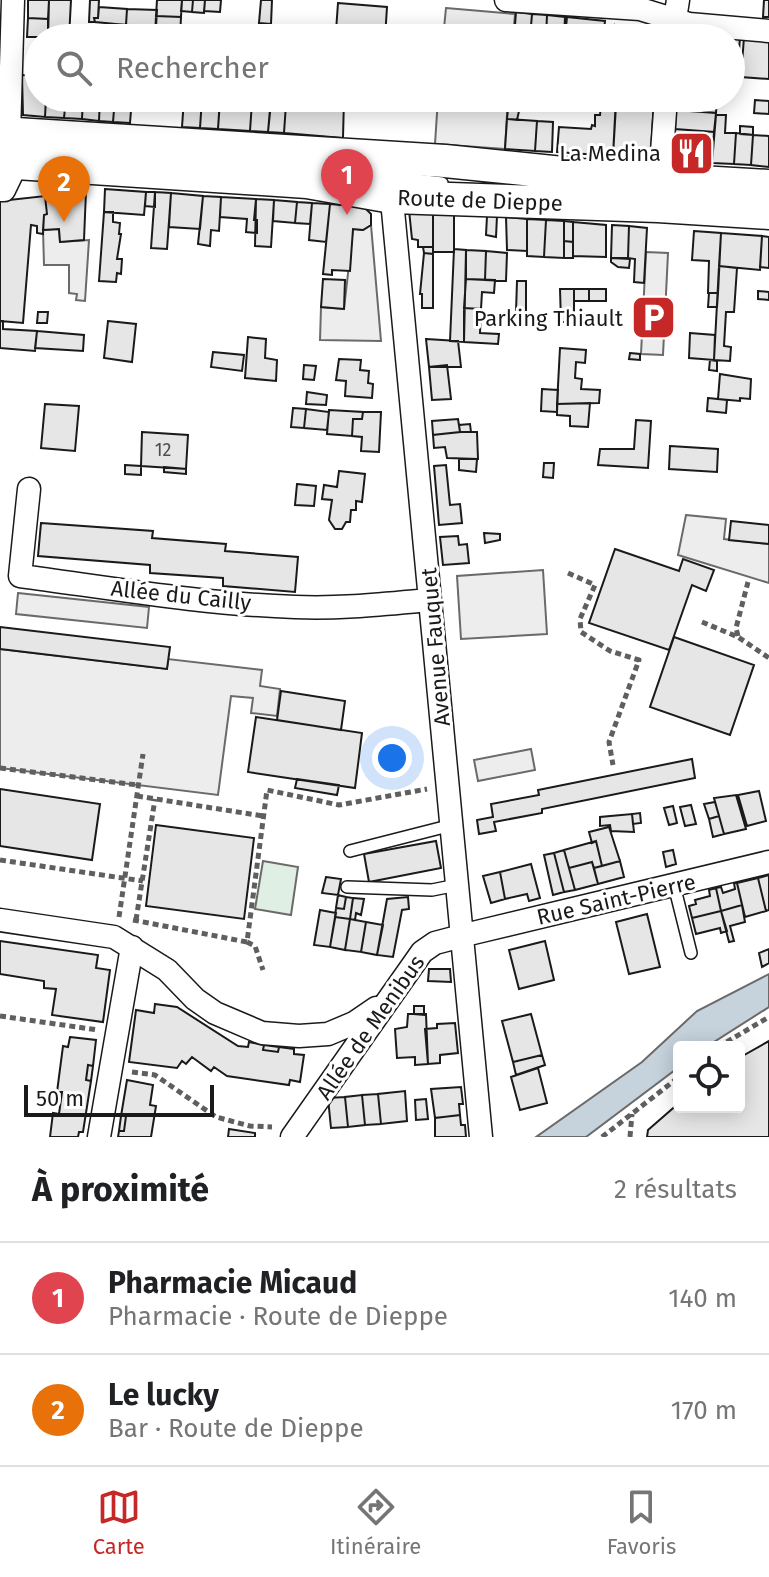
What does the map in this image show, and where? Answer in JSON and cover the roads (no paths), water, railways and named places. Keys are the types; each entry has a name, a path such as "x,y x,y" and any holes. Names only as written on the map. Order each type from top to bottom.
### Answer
{"main road":[{"name":"Route de Dieppe","path":"10,148 307,182 390,177 655,193 769,213"},
{"name":"Route de Dieppe","path":"655,193 769,186"}],"street":[{"path":"0,190 4,190 10,148 13,0"},
{"path":"506,0 640,9 675,19"},
{"path":"745,29 769,31"},
{"path":"655,193 664,112"},
{"name":"Avenue Fauquet","path":"390,177 430,600 445,827 457,885 481,1137"},
{"name":"Allée du Cailly","path":"29,489 20,576 174,596 293,607 340,608 430,600"},
{"name":"Rue Saint-Pierre","path":"462,935 769,862"},
{"path":"0,920 134,938 195,999 236,1023 282,1036 314,1036 339,1031 385,1003"},
{"name":"Allée de Menibus","path":"294,1133 428,946 462,935"},
{"path":"99,1137 134,938"}],"lane":[{"path":"311,168 450,184"},
{"path":"655,193 769,201"},
{"path":"350,851 445,827"},
{"path":"347,887 432,890 457,885"},
{"path":"674,885 691,953"},
{"path":"339,1031 356,1047"}],"place":[{"name":"La Medina","path":"692,153"},
{"name":"Pharmacie Micaud","path":"347,215"},
{"name":"Le lucky","path":"64,222"},
{"name":"Parking Thiault","path":"654,318"}]}
